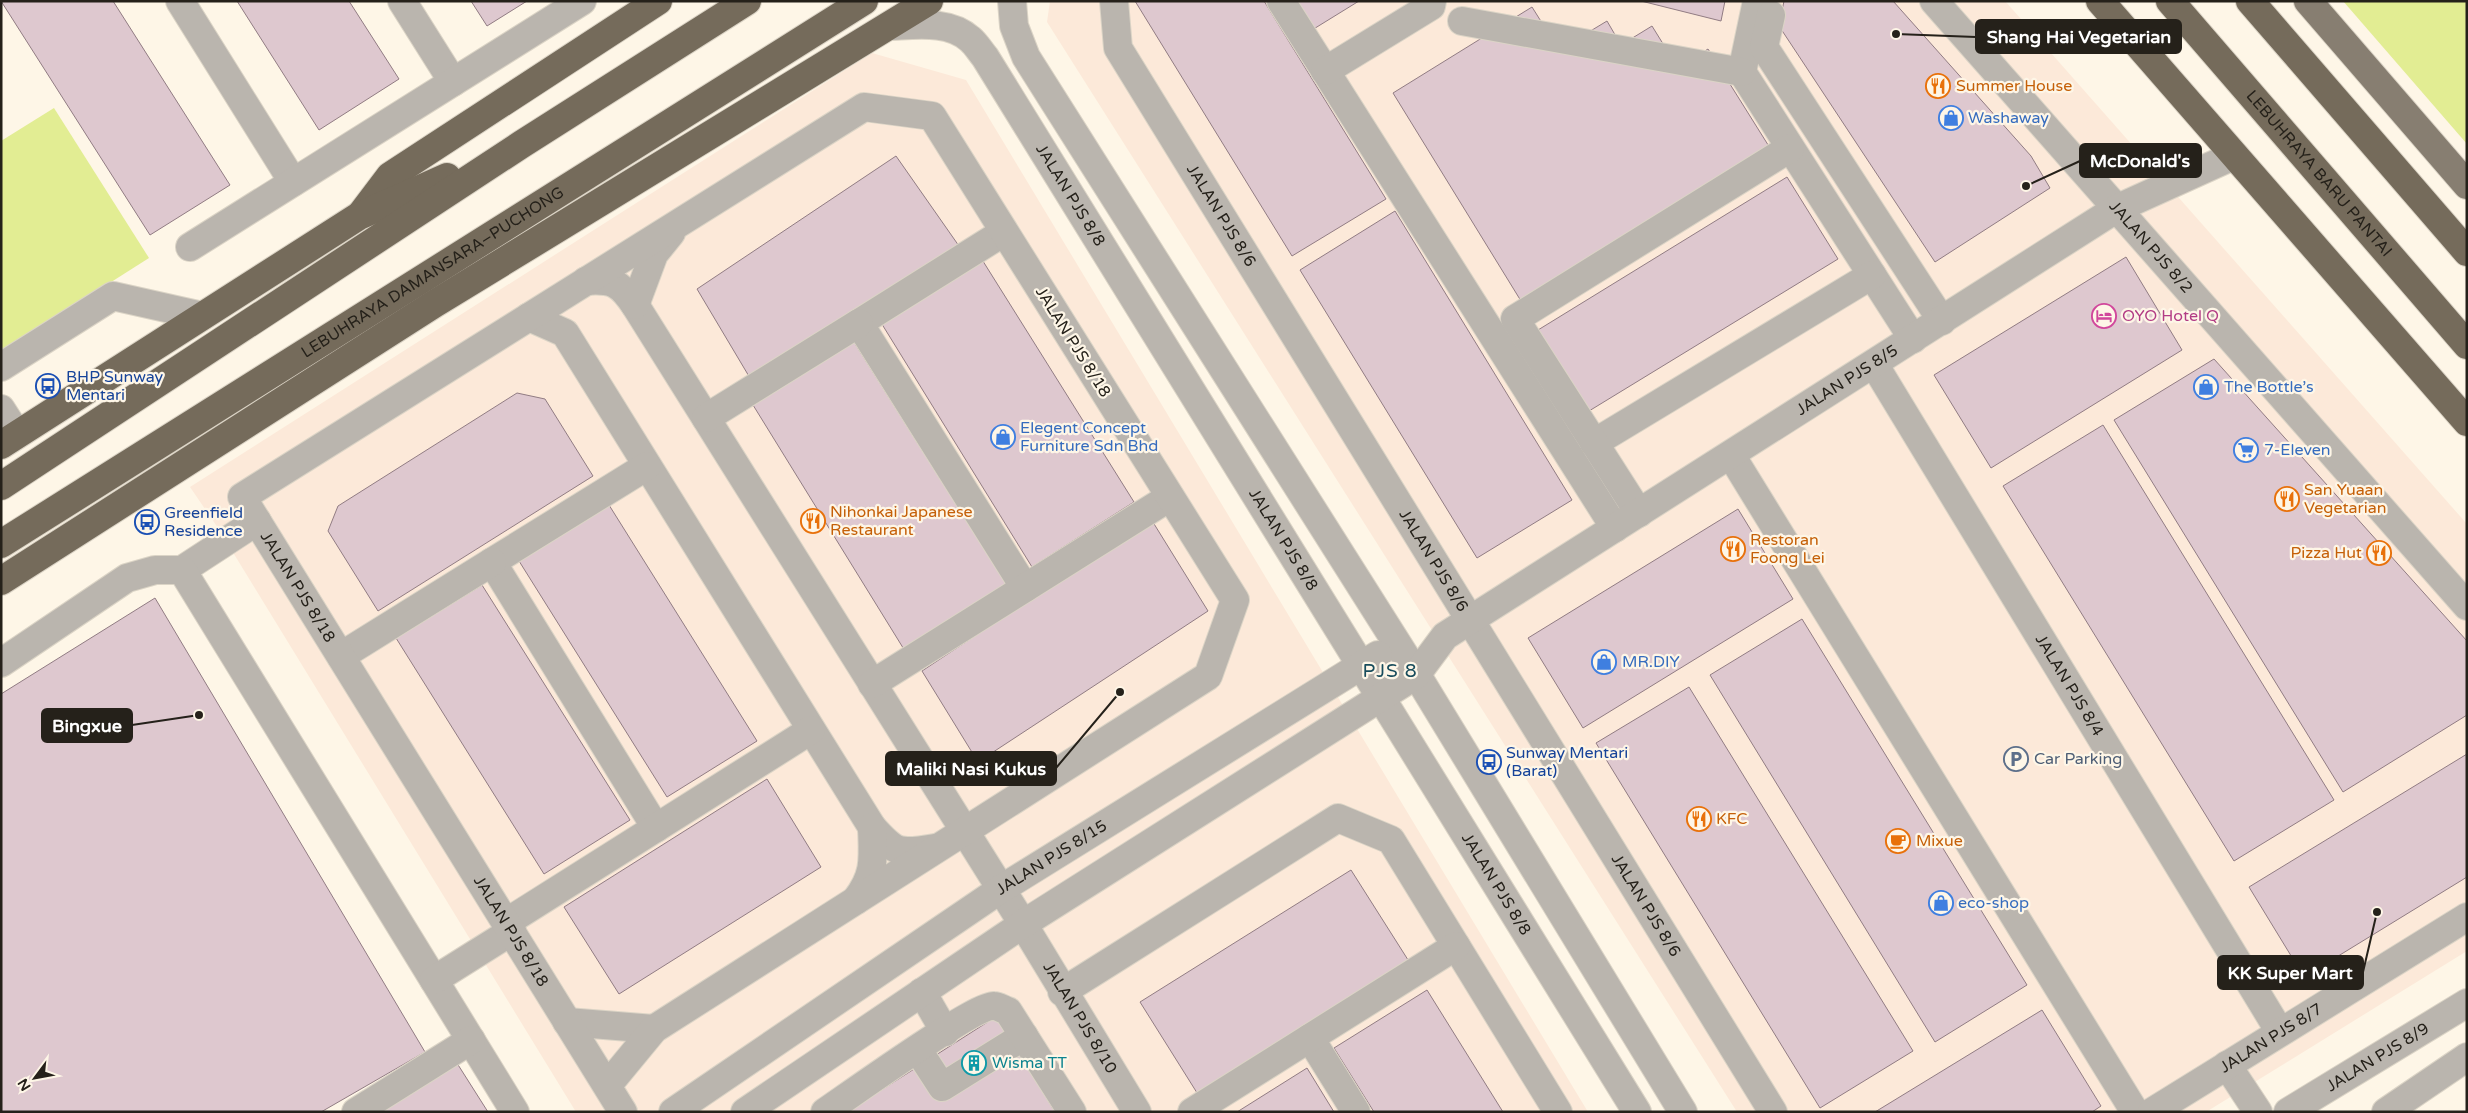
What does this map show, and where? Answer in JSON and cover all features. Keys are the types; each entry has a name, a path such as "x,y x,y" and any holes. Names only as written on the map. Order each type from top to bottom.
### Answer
{"highway":[{"path":"359,216 390,176 658,1"},
{"path":"1,486 522,144 747,1"},
{"name":"LEBUHRAYA DAMANSARA–PUCHONG","path":"1,544 864,1"},
{"path":"1,581 434,304 930,1"},
{"path":"2100,1 2233,156 2467,422"},
{"name":"LEBUHRAYA BARU PANTAI","path":"2170,1 2467,345"},
{"path":"2250,1 2467,252"},
{"path":"9,440 359,216 522,144"}],"main road":[{"path":"2308,1 2467,185"}],"street":[{"path":"180,1 293,182"},
{"path":"402,1 453,82"},
{"path":"190,247 582,1"},
{"path":"1012,1 1014,26 1026,57 1397,643 1683,1112"},
{"path":"1281,1 1615,528"},
{"path":"1325,71 1432,6 1432,1"},
{"path":"1757,1 1742,72 1913,339"},
{"path":"1773,1 1764,48 1942,321"},
{"name":"JALAN PJS 8/2","path":"1934,1 2116,210 2467,606"},
{"name":"JALAN PJS 8/6","path":"1114,2 1118,48 1773,1112"},
{"path":"1462,21 1742,72"},
{"name":"JALAN PJS 8/8","path":"890,26 929,24 952,29 969,38 985,57 1363,664 1637,1112"},
{"name":"JALAN PJS 8/18","path":"607,1086 654,1029 1208,676 1235,600 932,116 864,107 242,497 510,926 567,1022 623,1112"},
{"path":"1639,513 1515,320 1790,148"},
{"name":"JALAN PJS 8/5","path":"1470,620 2116,210 2233,156"},
{"name":"JALAN PJS 8/18","path":"635,304 654,254 679,223"},
{"path":"706,418 1004,232"},
{"path":"1594,443 1872,275"},
{"path":"565,333 570,306 586,281 603,280 623,287 1002,890"},
{"path":"1,367 113,296 202,316"},
{"path":"529,317 565,333 872,827 889,846 903,852 939,847"},
{"path":"858,323 1025,588"},
{"name":"JALAN PJS 8/4","path":"1874,364 2280,1032"},
{"path":"1,410 9,440"},
{"path":"1731,455 2135,1112"},
{"path":"341,656 647,466"},
{"path":"872,684 1170,497"},
{"path":"1,663 127,578 155,570 182,570 257,521"},
{"path":"492,562 656,828"},
{"path":"182,570 515,1112"},
{"name":"JALAN PJS 8/15","path":"745,1112 1023,924 1381,695 1416,675 1445,636 1470,620"},
{"name":"JALAN PJS 8/15","path":"673,1112 1002,890 1397,643 1445,636"},
{"path":"434,980 510,926 656,828 811,730"},
{"path":"1062,992 1338,818 1391,840 1558,1112"},
{"path":"855,901 868,885 872,873 872,827"},
{"name":"JALAN PJS 8/10","path":"1002,890 1062,992 1137,1112"},
{"name":"JALAN PJS 8/7","path":"2152,1112 2467,917"},
{"path":"1192,1112 1456,946"},
{"path":"922,992 945,1032"},
{"name":"JALAN PJS 8/9","path":"2288,1112 2467,1002"},
{"path":"828,1111 977,1011 994,1006 1008,1011 1072,1112"},
{"path":"567,1022 654,1029"},
{"path":"918,1050 942,1087 1024,1036"},
{"path":"1310,1038 1356,1112"},
{"path":"356,1112 471,1040"},
{"path":"2386,1112 2467,1056"},
{"path":"2227,1065 2258,1112"}],"shaded area":[{"path":"1050,1 2005,1 2467,524 2467,951 2206,1112 1737,1112 1047,22"},
{"path":"872,53 966,80 1588,1112 576,1112 218,528 190,487"}],"green space":[{"path":"2343,1 2467,1 2467,144"},
{"path":"54,108 149,258 1,352 1,141"}],"building":[{"path":"1,1 113,1 230,185 150,235"},
{"path":"237,1 349,1 399,79 319,130"},
{"path":"471,1 527,1 487,26"},
{"path":"1135,1 1264,1 1386,199 1292,256"},
{"path":"1295,1 1359,1 1312,30"},
{"path":"1641,1 1725,1 1721,21"},
{"path":"1784,1 1893,1 2031,156 2050,188 1935,262 1779,26"},
{"path":"1532,7 1559,50 1607,21 1621,45 1652,26 1678,68 1708,49 1770,148 1521,301 1393,93"},
{"path":"896,156 959,246 750,378 697,289"},
{"path":"1787,177 1838,259 1589,411 1538,330"},
{"path":"1395,211 1572,500 1477,558 1300,270"},
{"path":"2126,257 2182,350 1991,468 1934,375"},
{"path":"981,258 1134,502 1032,567 880,321"},
{"path":"854,342 1007,585 905,651 753,405"},
{"path":"2214,359 2467,641 2467,715 2343,792 2114,420"},
{"path":"517,393 545,399 593,476 378,611 328,531 338,506"},
{"path":"2103,425 2334,800 2234,861 2003,486"},
{"path":"609,505 757,741 667,797 519,561"},
{"path":"1738,509 1793,599 1583,728 1528,638"},
{"path":"1151,519 1208,611 978,762 922,671"},
{"path":"482,585 630,820 544,874 396,638"},
{"path":"155,598 425,1052 321,1112 1,1112 1,694"},
{"path":"1802,619 2027,985 1935,1042 1710,675"},
{"path":"1689,687 1913,1051 1820,1108 1596,743"},
{"path":"2467,754 2467,877 2304,977 2249,887"},
{"path":"767,779 821,867 619,994 564,907"},
{"path":"1351,870 1410,963 1199,1096 1140,1002"},
{"path":"1427,990 1503,1112 1374,1112 1334,1048"},
{"path":"2042,1010 2101,1106 2092,1112 1875,1112"},
{"name":"Wisma TT","path":"997,1016 1055,1112 851,1112 850,1110"},
{"path":"455,1060 488,1112 372,1112"},
{"path":"1307,1068 1334,1112 1237,1112"}],"place":[{"name":"Shang Hai Vegetarian","path":"1896,34"},
{"name":"Summer House","path":"1938,86"},
{"name":"Washaway","path":"1951,118"},
{"name":"McDonald's","path":"2026,186"},
{"name":"OYO Hotel Q","path":"2104,316"},
{"name":"BHP Sunway Mentari","path":"48,386"},
{"name":"The Bottle’s","path":"2206,387"},
{"name":"Elegent Concept Furniture Sdn Bhd","path":"1003,437"},
{"name":"7-Eleven","path":"2246,450"},
{"name":"San Yuaan Vegetarian","path":"2287,499"},
{"name":"Nihonkai Japanese Restaurant","path":"813,521"},
{"name":"Greenfield Residence","path":"147,522"},
{"name":"Restoran Foong Lei","path":"1733,549"},
{"name":"Pizza Hut","path":"2379,553"},
{"name":"MR.DIY","path":"1604,662"},
{"name":"Maliki Nasi Kukus","path":"1120,692"},
{"name":"Bingxue","path":"199,715"},
{"name":"Car Parking","path":"2016,759"},
{"name":"Sunway Mentari (Barat)","path":"1489,762"},
{"name":"KFC","path":"1699,819"},
{"name":"Mixue","path":"1898,841"},
{"name":"eco-shop","path":"1941,903"},
{"name":"KK Super Mart","path":"2377,912"},
{"name":"Wisma TT","path":"974,1063"}],"district":[{"name":"PJS 8","path":"1390,671"}]}
